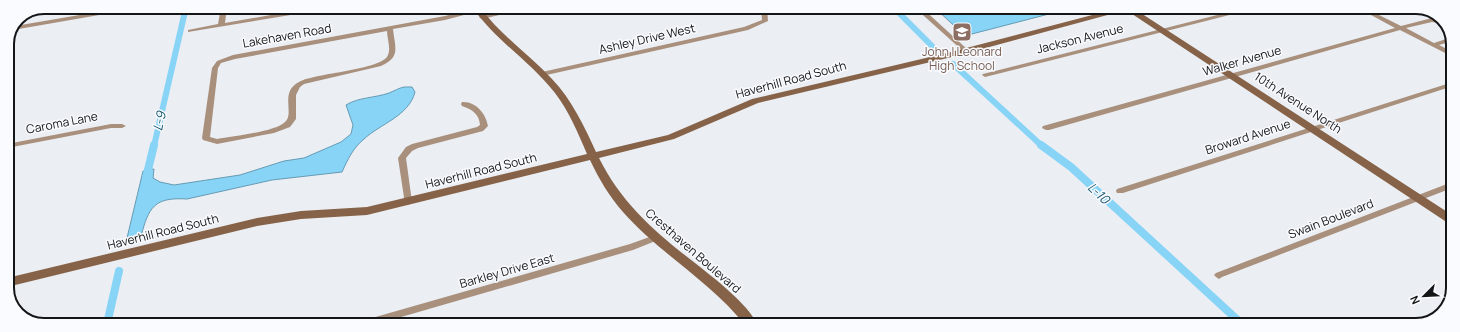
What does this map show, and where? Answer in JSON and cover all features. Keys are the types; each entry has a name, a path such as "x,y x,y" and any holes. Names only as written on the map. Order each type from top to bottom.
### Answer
{"street":[{"path":"20,27 97,14"},
{"path":"221,26 223,14"},
{"path":"190,31 288,14"},
{"name":"Lakehaven Road","path":"390,29 392,55 386,63 309,80 295,86 293,91 292,119 287,125 274,131 222,142 208,141 206,136 214,75 215,68 219,62 233,57 390,29 464,14"},
{"name":"Cresthaven Boulevard","path":"480,14 495,32 542,74 568,106 607,183 618,198 655,238 715,286 745,318"},
{"name":"Ashley Drive West","path":"542,74 746,29 765,21 764,14"},
{"path":"924,14 965,50"},
{"name":"Haverhill Road South","path":"14,281 272,220 301,215 367,210 408,202 681,134 706,124 731,110 755,101 953,54 1104,14"},
{"name":"10th Avenue North","path":"1136,14 1446,216"},
{"name":"Jackson Avenue","path":"985,75 1226,14"},
{"path":"1373,14 1446,51"},
{"name":"Walker Avenue","path":"1046,128 1400,28 1434,20"},
{"path":"1434,45 1446,41"},
{"name":"Broward Avenue","path":"1120,191 1446,86"},
{"path":"408,202 402,158 409,149 472,132 484,126 483,117 477,109 465,104"},
{"name":"Caroma Lane","path":"14,145 111,126 122,126"},
{"name":"Swain Boulevard","path":"1219,275 1446,187"},
{"name":"Barkley Drive East","path":"386,318 633,247 655,238"}],"water":[{"path":"941,14 1049,14 968,35 962,33"},
{"path":"404,87 412,87 415,92 407,107 393,119 360,142 351,154 342,172 272,180 187,199 167,200 160,202 150,211 141,236 127,238 143,171 154,169 153,178 160,182 174,185 240,175 284,161 304,158 341,142 351,134 353,125 346,105 356,100 384,95"}],"waterway":[{"name":"L-9","path":"154,146 184,14"},
{"name":"L-10","path":"900,14 932,46"},
{"name":"L-10","path":"953,64 1042,146"},
{"name":"L-9","path":"146,178 154,145"},
{"name":"L-10","path":"1041,145 1071,167 1235,318"},
{"name":"L-9","path":"108,318 119,271"}],"place":[{"name":"John I Leonard High School","path":"962,32"}]}
